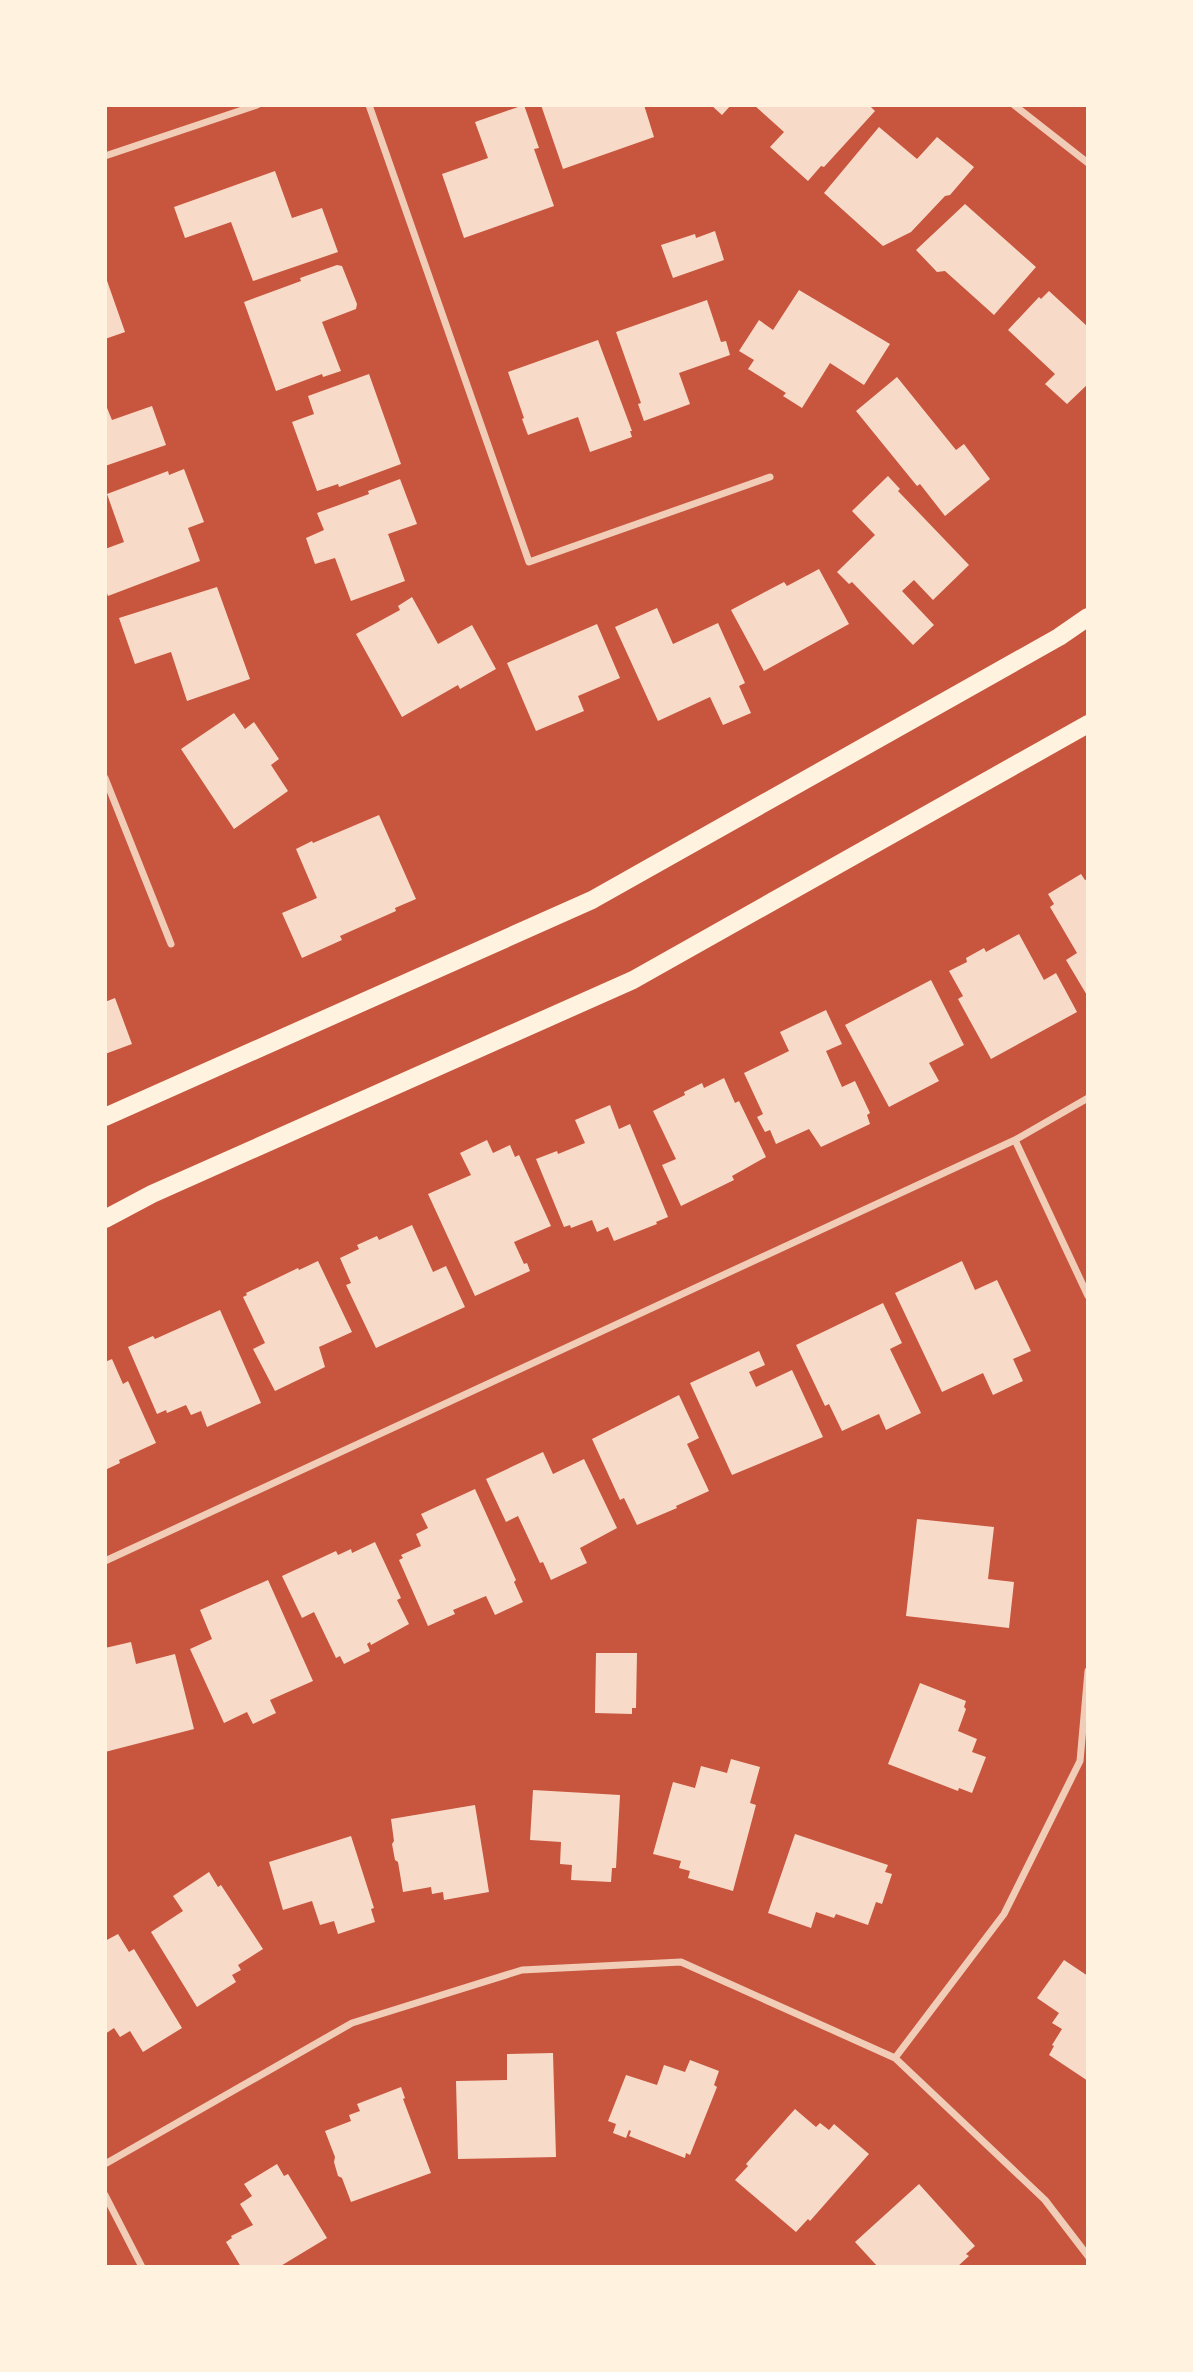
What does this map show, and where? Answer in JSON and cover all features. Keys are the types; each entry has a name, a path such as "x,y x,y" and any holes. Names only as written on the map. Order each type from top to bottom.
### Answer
{"main road":[{"path":"105,1117 592,900 1059,637 1088,617"},
{"path":"105,1219 152,1194 634,980 1088,724"}],"street":[{"path":"105,156 257,105"},
{"path":"369,105 529,562 770,477"},
{"path":"1014,105 1088,163"},
{"path":"105,778 171,944"},
{"path":"105,1561 1015,1140 1088,1098"},
{"path":"1015,1140 1088,1296"},
{"path":"895,2058 1010,1903 1080,1761 1088,1671"},
{"path":"105,2164 352,2024 522,1970 681,1962 895,2058 1045,2200 1088,2256"},
{"path":"105,2195 142,2267"}],"building":[{"path":"524,105 539,148 534,149 554,206 464,238 442,174 488,158 475,122"},
{"path":"541,105 644,105 654,137 563,169"},
{"path":"711,105 731,105 722,115"},
{"path":"754,105 869,105 875,111 808,181 770,147 784,132"},
{"path":"879,127 917,159 937,137 974,167 950,195 945,196 911,232 883,246 824,193"},
{"path":"275,171 292,218 322,208 338,252 253,281 231,222 185,238 174,207"},
{"path":"965,204 1036,267 994,315 945,271 937,272 916,250"},
{"path":"715,231 724,260 673,278 661,245 695,234 696,238"},
{"path":"337,265 342,266 357,304 356,309 322,322 341,371 323,377 322,374 276,391 244,302"},
{"path":"105,275 125,332 105,339"},
{"path":"799,290 890,344 864,385 830,363 802,408 783,396 786,393 748,369 754,360 739,351 759,320 773,330"},
{"path":"1049,291 1088,327 1088,384 1067,404 1045,384 1055,374 1008,330 1039,297 1041,299"},
{"path":"707,300 721,342 726,341 730,355 679,373 690,404 644,421 638,404 641,403 616,332"},
{"path":"598,340 632,437 590,452 578,417 528,435 508,372"},
{"path":"369,374 401,464 339,487 338,484 317,491 292,422 314,414 308,396"},
{"path":"897,377 956,450 964,444 990,479 945,516 856,411"},
{"path":"105,403 112,420 152,406 166,445 105,466"},
{"path":"184,469 204,522 188,528 200,561 108,596 105,588 105,549 124,542 107,494 168,471 169,475"},
{"path":"888,476 900,489 898,491 969,565 933,600 914,580 902,591 934,625 913,645 852,582 849,584 837,572 875,535 852,511"},
{"path":"400,479 417,524 388,534 405,581 351,601 335,558 315,564 306,538 324,530 317,513 369,494 368,491"},
{"path":"819,569 849,624 764,671 731,610 784,582 787,586"},
{"path":"217,587 250,679 187,701 171,652 135,664 119,618"},
{"path":"412,597 438,644 472,625 496,669 460,689 458,685 402,717 356,634 400,610 398,606"},
{"path":"657,608 673,644 718,623 745,683 739,686 751,713 723,725 710,697 658,721 615,627"},
{"path":"597,624 620,678 578,696 584,711 536,731 507,663"},
{"path":"234,713 245,729 254,722 279,759 271,765 288,791 234,829 181,749"},
{"path":"379,815 416,899 340,936 342,940 302,958 282,913 317,898 296,849"},
{"path":"1081,874 1085,880 1088,879 1088,997 1066,960 1077,953 1050,907 1054,904 1048,894"},
{"path":"1019,934 1044,980 1056,973 1077,1012 991,1059 958,999 963,996 949,971 967,962 966,958 984,948 986,952"},
{"path":"931,980 964,1045 929,1063 939,1081 889,1107 845,1025"},
{"path":"115,998 132,1044 105,1054 105,1002"},
{"path":"826,1010 842,1044 826,1051 842,1087 855,1081 870,1113 867,1115 870,1124 821,1147 809,1129 776,1144 770,1130 765,1132 757,1117 763,1114 744,1073 789,1051 780,1032"},
{"path":"724,1078 735,1103 739,1101 766,1157 732,1176 734,1180 681,1206 662,1165 676,1159 653,1111 702,1083 704,1088"},
{"path":"610,1105 619,1129 630,1124 668,1217 614,1241 608,1227 597,1232 592,1220 571,1228 570,1225 564,1227 536,1159 585,1143 575,1120"},
{"path":"487,1140 493,1153 510,1145 515,1157 519,1155 551,1226 514,1242 530,1271 475,1296 428,1194 471,1175 460,1153"},
{"path":"412,1225 433,1272 446,1266 465,1307 376,1348 346,1285 351,1283 340,1258 359,1249 357,1245 377,1236 379,1240"},
{"path":"318,1261 352,1332 319,1347 325,1367 275,1391 253,1349 265,1343 243,1297 246,1293 298,1268 299,1270"},
{"path":"962,1261 975,1290 997,1280 1031,1351 1013,1359 1023,1381 993,1395 983,1373 942,1392 895,1293"},
{"path":"883,1303 902,1343 890,1349 921,1413 886,1430 879,1414 842,1431 829,1404 825,1406 796,1345"},
{"path":"220,1310 261,1403 207,1427 201,1411 191,1415 186,1405 157,1414 128,1347 153,1336 155,1339"},
{"path":"759,1351 765,1365 749,1372 756,1387 792,1370 823,1437 732,1475 690,1383"},
{"path":"112,1359 123,1384 128,1381 156,1443 119,1460 120,1463 105,1470 105,1362"},
{"path":"679,1395 699,1438 687,1444 709,1491 637,1525 624,1498 620,1500 592,1439"},
{"path":"543,1452 553,1474 584,1459 617,1528 580,1548 587,1563 551,1580 518,1516 506,1522 486,1479"},
{"path":"475,1489 516,1580 514,1582 523,1602 495,1615 486,1596 453,1610 455,1614 428,1626 399,1560 403,1558 401,1555 421,1546 416,1534 428,1528 421,1514"},
{"path":"917,1519 994,1527 988,1579 1014,1582 1009,1628 906,1616"},
{"path":"375,1542 401,1598 397,1600 409,1624 371,1645 370,1642 367,1644 370,1651 344,1664 340,1656 336,1658 314,1612 302,1618 282,1576 336,1551 338,1555 351,1549 352,1553"},
{"path":"268,1580 313,1681 270,1700 276,1713 253,1724 247,1712 224,1723 190,1649 212,1639 200,1610"},
{"path":"131,1642 136,1664 175,1654 194,1729 105,1752 105,1648"},
{"path":"596,1653 637,1653 636,1708 632,1708 632,1714 595,1713"},
{"path":"920,1683 966,1701 958,1731 977,1739 972,1752 986,1757 972,1793 959,1788 958,1791 888,1764"},
{"path":"731,1759 760,1767 750,1803 756,1805 733,1891 688,1878 690,1871 679,1868 681,1861 653,1854 673,1782 695,1788 701,1766 727,1773"},
{"path":"533,1790 620,1795 616,1868 612,1868 611,1882 571,1880 572,1865 560,1864 561,1842 530,1840"},
{"path":"475,1805 489,1892 444,1900 443,1892 432,1894 431,1887 403,1892 392,1844 394,1841 391,1819"},
{"path":"795,1834 888,1865 885,1872 892,1874 882,1904 876,1902 868,1925 836,1914 834,1918 816,1912 811,1928 768,1913"},
{"path":"351,1836 374,1908 371,1909 375,1922 338,1934 334,1921 320,1925 312,1901 283,1910 269,1862"},
{"path":"209,1872 218,1887 221,1885 263,1949 238,1965 241,1970 232,1975 236,1982 197,2007 151,1932 183,1911 173,1896"},
{"path":"118,1934 129,1952 134,1949 182,2028 143,2052 130,2031 120,2037 114,2028 105,2034 105,1941"},
{"path":"1064,1960 1088,1976 1088,2081 1049,2055 1062,2029 1052,2023 1059,2013 1037,1998"},
{"path":"553,2053 556,2157 458,2159 456,2081 507,2080 507,2054"},
{"path":"690,2060 719,2071 714,2085 717,2087 690,2155 686,2153 685,2158 629,2136 629,2130 626,2138 613,2133 616,2124 608,2121 626,2075 657,2085 664,2065 685,2072"},
{"path":"401,2087 431,2173 351,2202 342,2178 338,2176 335,2157 325,2131 351,2121 349,2115 360,2111 357,2104"},
{"path":"795,2109 816,2127 820,2123 829,2130 834,2124 869,2154 810,2221 808,2219 796,2232 735,2180"},
{"path":"277,2164 284,2176 288,2174 327,2238 279,2267 241,2267 226,2242 231,2236 253,2225 240,2204 252,2196 244,2184"},
{"path":"919,2184 975,2246 957,2267 878,2267 855,2242"}]}
